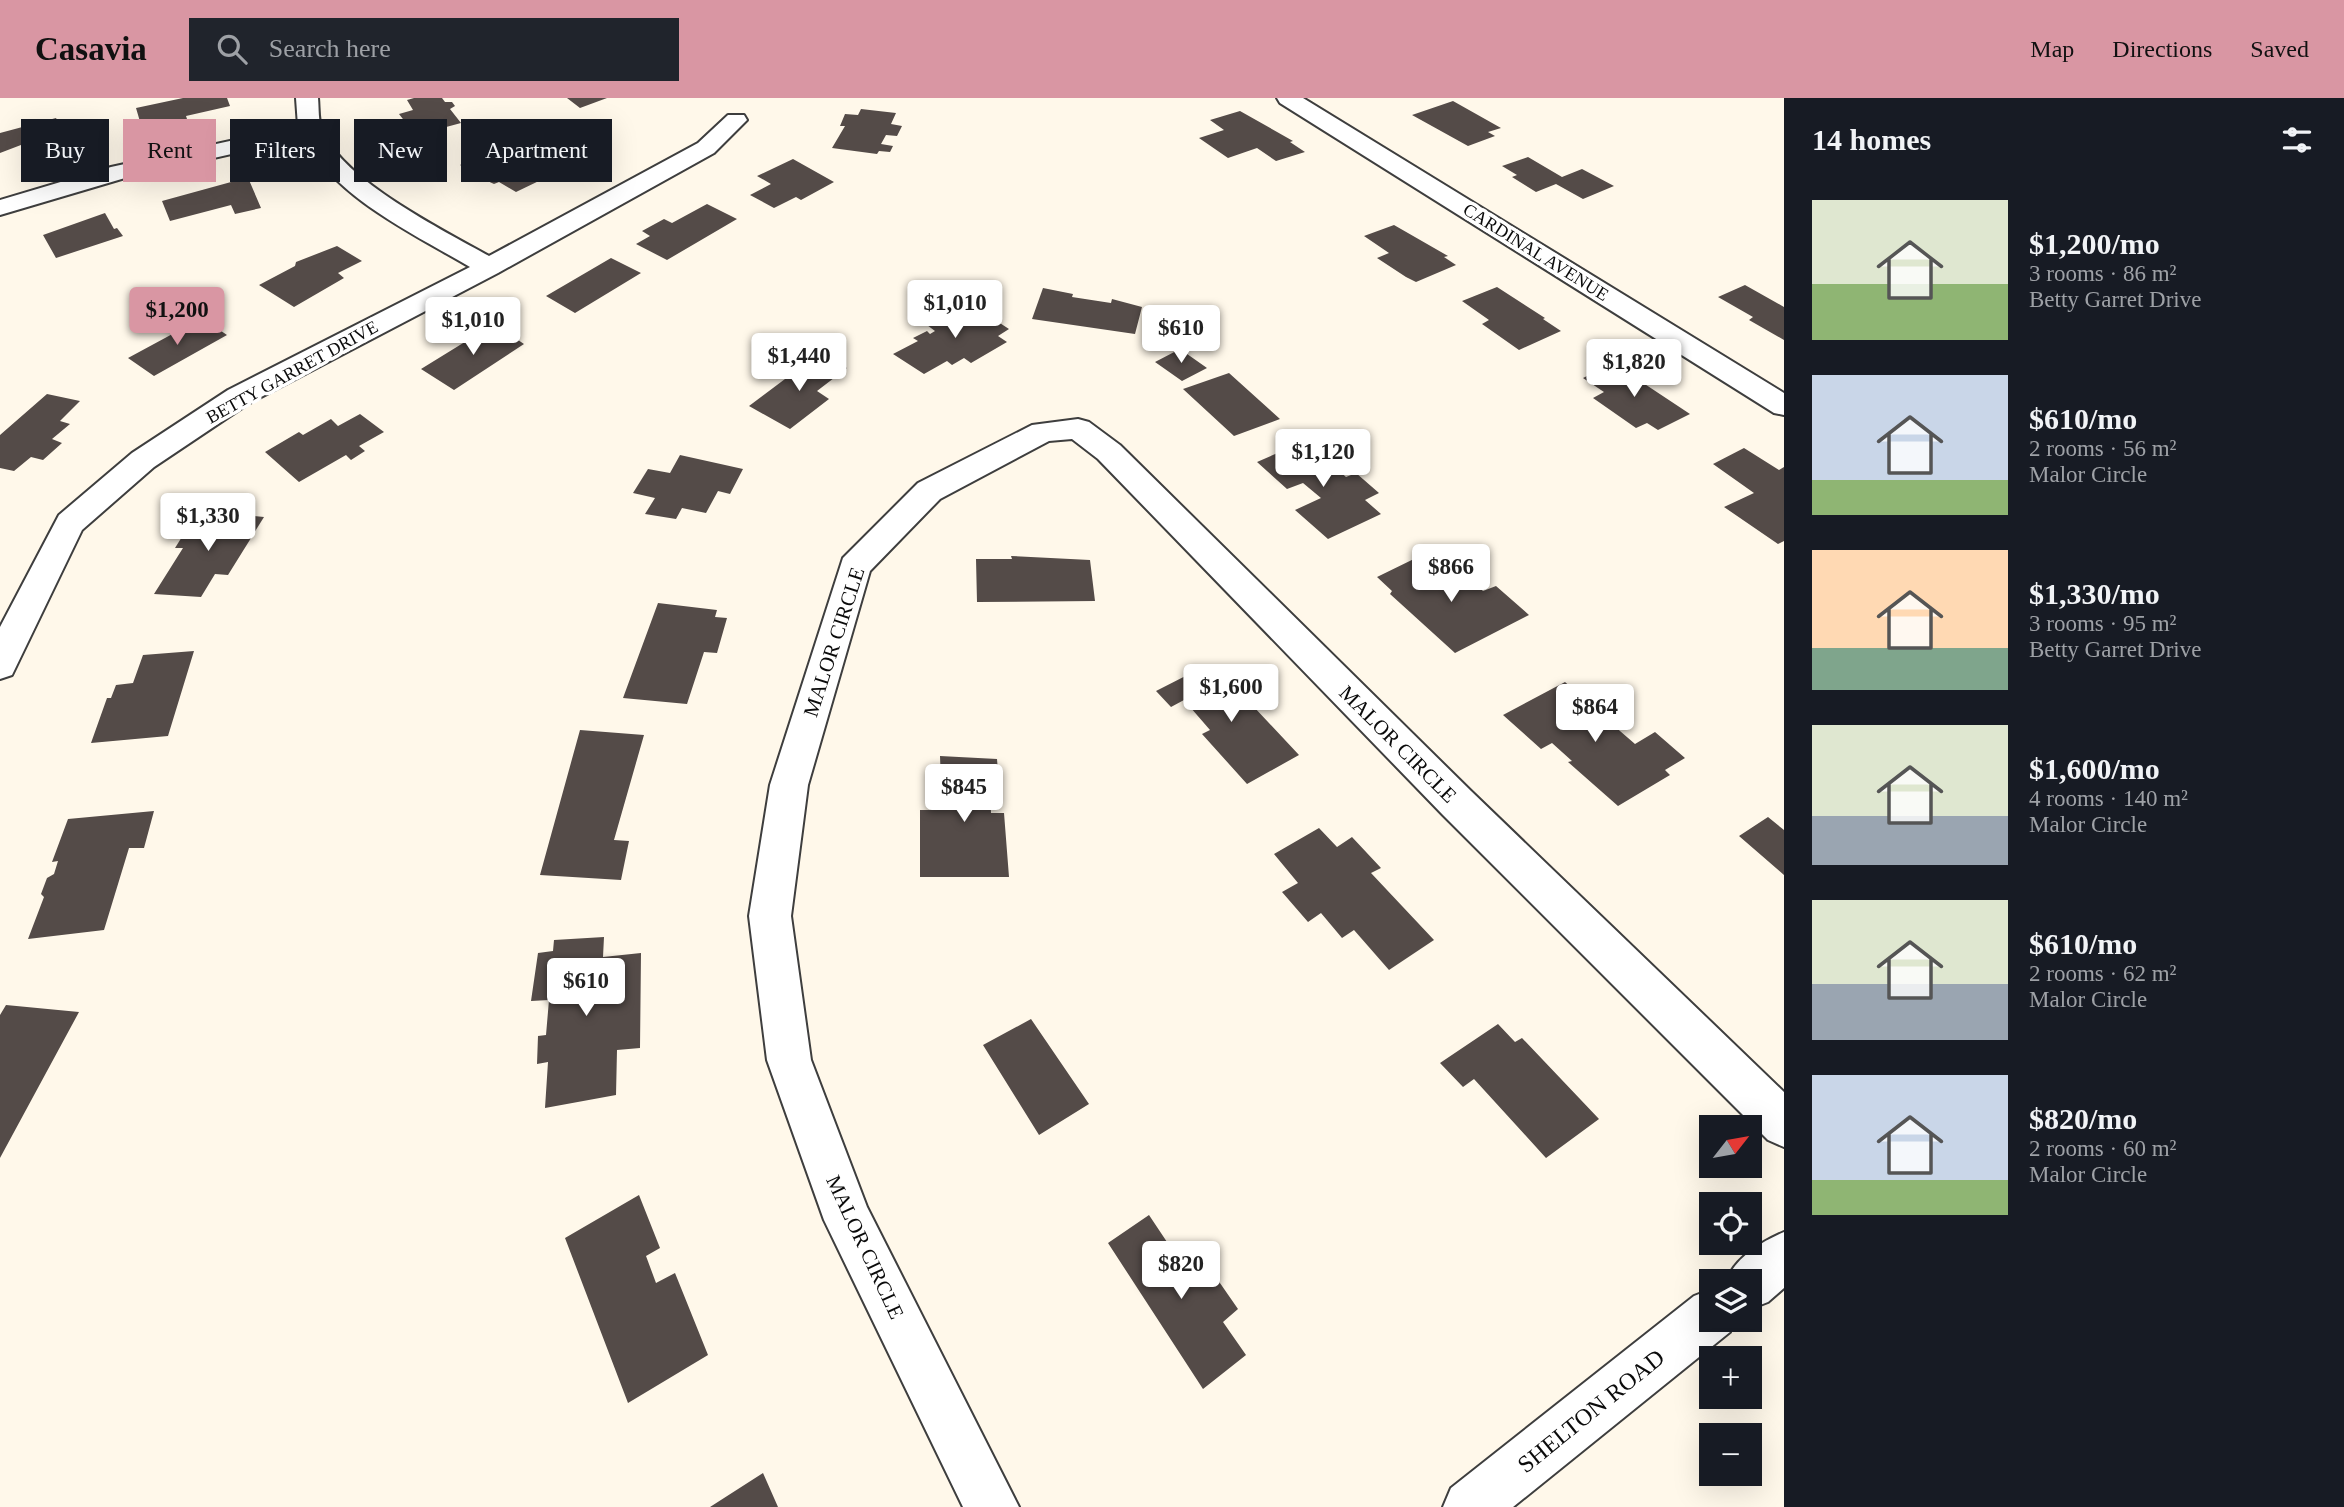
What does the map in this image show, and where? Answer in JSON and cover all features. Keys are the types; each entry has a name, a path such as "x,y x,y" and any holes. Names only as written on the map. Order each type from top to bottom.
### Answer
{"street":[{"path":"307,98 309,119"},
{"name":"CARDINAL AVENUE","path":"1288,98 1784,406"},
{"name":"BETTY GARRET DRIVE","path":"0,665 28,603 70,523 143,460 238,397 489,267 706,148 736,120"},
{"path":"0,208 119,172 230,148"},
{"path":"340,167 364,192 489,267"},
{"name":"MALOR CIRCLE","path":"992,1507 848,1220 789,1060 770,916 789,785 855,566 929,491 1009,447 1043,432 1078,429 1109,452 1457,803 1784,1124"},
{"path":"1762,1274 1784,1257"},
{"name":"SHELTON ROAD","path":"1470,1507 1699,1324"}],"building":[{"path":"183,98 227,98 230,106 186,116 187,119 139,119 136,108"},
{"path":"442,98 445,102 452,102 455,106 450,109 461,123 447,127 447,119 403,119 399,114 413,110 407,100"},
{"path":"567,98 607,98 580,108"},
{"path":"1453,101 1501,128 1488,132 1495,136 1468,146 1412,115"},
{"path":"861,109 896,113 891,124 902,126 897,136 886,135 881,144 893,146 890,152 879,151 877,154 832,148 845,126 840,126 845,114 858,115"},
{"path":"1240,111 1293,141 1290,142 1305,152 1276,161 1257,148 1228,158 1199,138 1224,130 1210,120"},
{"path":"21,127 21,145 0,153 0,133"},
{"path":"1528,157 1562,177 1582,169 1614,186 1583,199 1556,184 1536,192 1512,177 1517,175 1502,166"},
{"path":"793,159 834,182 801,200 796,197 774,208 750,195 771,184 757,176"},
{"path":"231,182 250,182 261,208 235,214 231,205 170,221 162,201"},
{"path":"499,182 537,182 516,192"},
{"path":"707,204 737,219 667,260 636,244 650,236 642,231 664,219 672,223"},
{"path":"105,213 114,229 117,228 123,236 56,258 43,235"},
{"path":"1394,225 1448,256 1444,257 1456,265 1416,282 1406,277 1377,258 1389,253 1364,236"},
{"path":"337,246 362,261 338,273 344,278 294,307 259,285 295,266 296,262"},
{"path":"611,258 641,273 575,313 546,296"},
{"path":"1745,285 1784,307 1784,340 1749,320 1753,317 1718,297"},
{"path":"1497,287 1561,331 1519,350 1482,324 1489,320 1462,301"},
{"path":"1043,288 1073,294 1072,297 1111,303 1112,299 1142,307 1135,334 1032,319"},
{"path":"969,303 1009,329 998,336 1007,342 971,363 964,358 952,365 947,361 924,374 893,354 918,341 913,338 927,331 930,334 935,331 927,325"},
{"path":"202,318 227,335 154,376 128,358"},
{"path":"494,324 524,344 454,390 421,369"},
{"path":"1180,349 1207,368 1182,381 1155,362"},
{"path":"821,354 847,368 817,391 829,399 790,429 749,406 788,375"},
{"path":"1613,363 1690,414 1658,430 1647,423 1636,428 1593,398 1604,392 1583,378"},
{"path":"1229,373 1280,419 1234,436 1183,389"},
{"path":"47,394 80,401 60,421 70,424 52,439 62,443 43,460 31,457 14,471 0,468 0,435"},
{"path":"360,414 384,432 359,446 365,451 351,460 346,455 299,482 265,452 299,432 303,435 331,419 338,426"},
{"path":"1305,441 1346,477 1356,473 1379,493 1365,500 1381,514 1328,539 1295,510 1321,498 1303,483 1287,489 1257,462"},
{"path":"1744,448 1779,470 1784,467 1784,541 1778,544 1724,507 1754,493 1713,464"},
{"path":"680,455 743,469 730,494 718,491 706,513 682,508 676,519 645,514 655,498 633,493 648,469 670,473"},
{"path":"216,512 264,517 228,575 215,574 201,597 154,594 183,548 175,548 190,524 207,526"},
{"path":"1011,556 1090,560 1095,601 977,602 976,559 1012,559"},
{"path":"1420,556 1449,581 1464,574 1483,591 1496,586 1529,615 1455,653 1390,594 1392,591 1377,577"},
{"path":"658,603 717,610 715,617 727,618 717,653 704,652 687,704 623,698"},
{"path":"194,651 168,736 91,743 107,698 111,698 116,685 133,683 143,655"},
{"path":"1209,664 1235,692 1238,690 1299,755 1247,784 1202,734 1210,730 1184,700 1171,707 1156,691"},
{"path":"1565,682 1597,710 1591,713 1598,721 1605,718 1635,744 1655,732 1685,758 1665,770 1670,775 1618,806 1568,762 1572,761 1552,743 1541,749 1503,715"},
{"path":"580,730 644,735 614,840 629,841 621,880 540,875"},
{"path":"940,756 997,759 999,784 990,783 991,813 1004,813 1009,877 920,877 920,810 942,810"},
{"path":"154,811 144,848 129,848 104,930 28,939 44,897 41,894 47,878 54,874 58,861 52,862 68,819"},
{"path":"1768,817 1784,830 1784,875 1739,836"},
{"path":"1319,828 1337,847 1352,837 1381,868 1371,873 1434,940 1389,970 1354,930 1342,938 1321,913 1308,922 1282,892 1298,883 1274,854"},
{"path":"604,937 603,957 641,953 640,1048 617,1050 616,1095 545,1108 548,1062 537,1064 538,1036 546,1035 549,1000 531,1001 538,953 553,951 554,940"},
{"path":"6,1005 79,1012 0,1158 0,1015"},
{"path":"1031,1019 1089,1104 1039,1135 983,1045"},
{"path":"1498,1024 1515,1042 1522,1038 1599,1119 1546,1158 1474,1079 1463,1087 1440,1063"},
{"path":"639,1195 660,1248 646,1256 656,1283 675,1273 708,1355 628,1403 565,1238"},
{"path":"1149,1215 1187,1272 1204,1260 1238,1309 1223,1322 1246,1355 1203,1389 1108,1243"},
{"path":"763,1473 778,1507 710,1507"}]}
